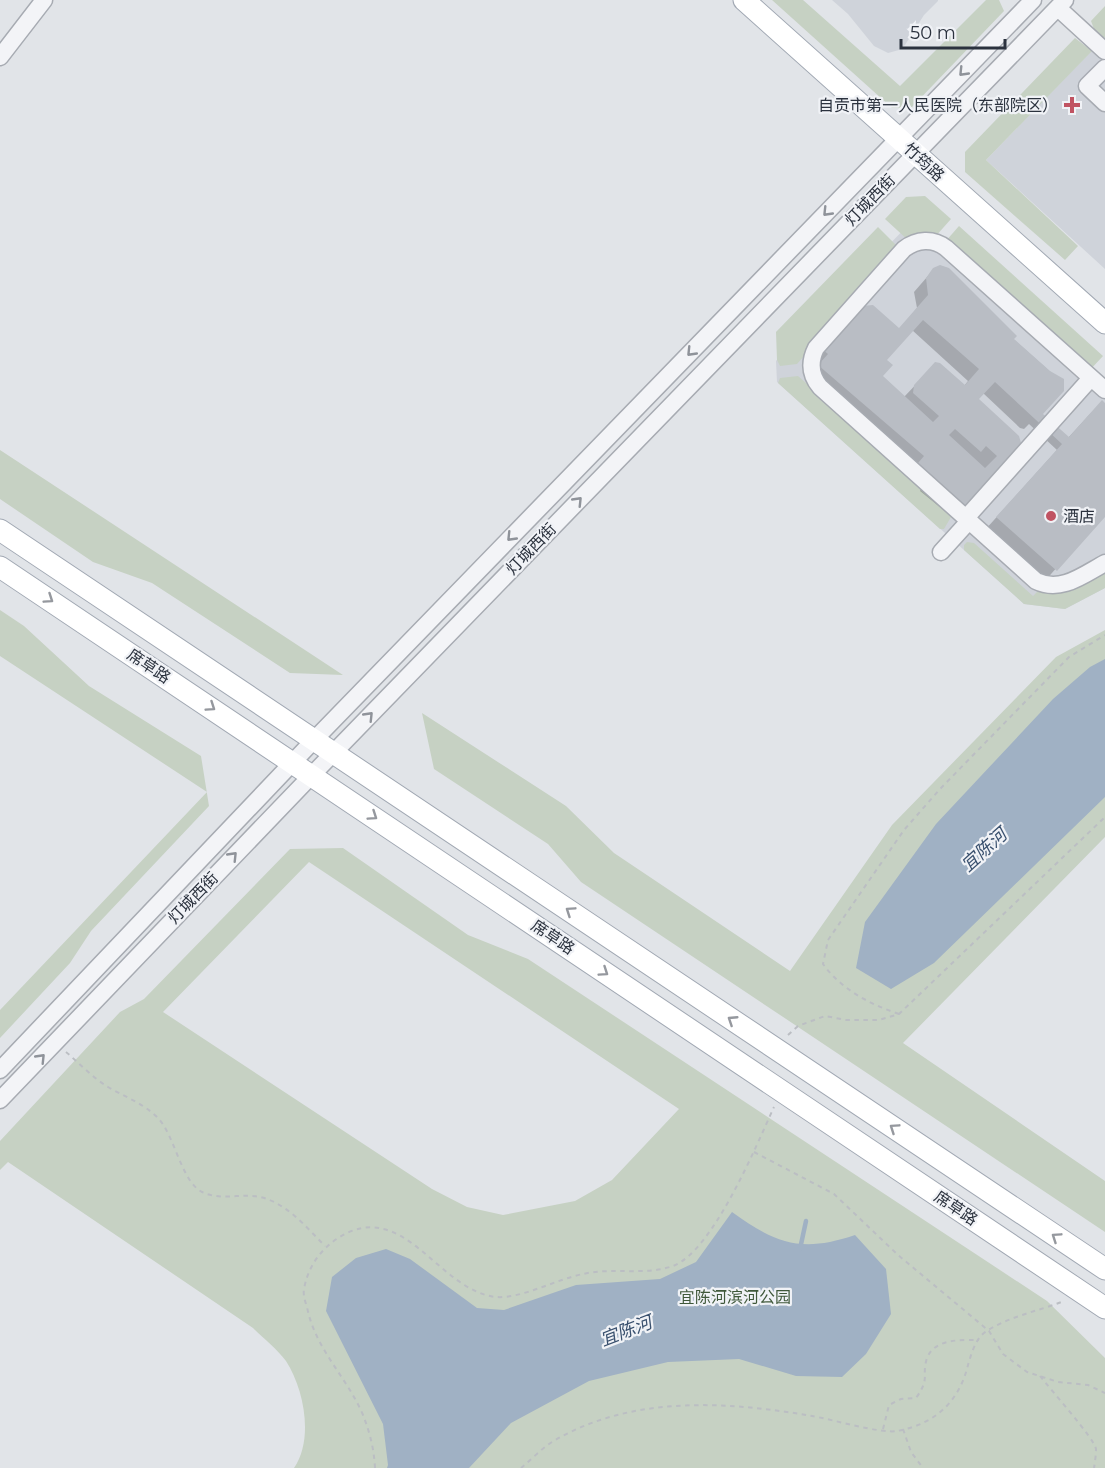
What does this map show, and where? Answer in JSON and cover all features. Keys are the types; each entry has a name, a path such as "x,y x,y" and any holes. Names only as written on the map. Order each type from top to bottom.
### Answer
{"main road":[{"name":"竹筠路","path":"744,0 1105,323"},
{"name":"席草路","path":"0,530 1105,1269"},
{"name":"席草路","path":"0,567 1105,1308"}],"street":[{"path":"0,57 44,0"},
{"name":"灯城西街","path":"0,1070 315,739 1033,0"},
{"path":"1062,4 1105,51"},
{"name":"灯城西街","path":"0,1100 334,752 1062,4"},
{"path":"1105,68 1087,86 1105,103"},
{"path":"1105,390 943,245 929,240 915,243 904,249 816,348 811,367 820,387 1032,578 1047,585 1067,583 1105,563"},
{"path":"941,552 1091,378"}],"path":[{"path":"899,1014 880,1008 835,981 823,964 828,940 904,830 940,789 1069,657 1105,635"},
{"path":"775,1048 798,1026 825,1016 846,1020 879,1020 899,1014 1105,817"},
{"path":"55,1043 108,1087 128,1095 159,1119 176,1148 189,1179 201,1191 222,1197 261,1197 292,1213 325,1246"},
{"path":"375,1468 373,1445 362,1413 320,1347 309,1319 303,1291 313,1263 325,1246 355,1227 388,1229 417,1247 474,1291 496,1297 519,1294 560,1279 589,1272 648,1271 675,1265 699,1248 724,1208 754,1152 781,1091"},
{"path":"754,1152 834,1194 898,1255 989,1330 1003,1354 1027,1372 1058,1382 1088,1385 1105,1393"},
{"path":"520,1468 552,1442 609,1418 661,1405 769,1408 894,1431 919,1425 945,1410 963,1385 972,1352 989,1330 1084,1294"},
{"path":"884,1430 889,1405 902,1399 916,1398 926,1384 927,1358 934,1349 950,1341 979,1340"},
{"path":"1040,1376 1069,1414 1088,1432 1096,1447 1094,1468"},
{"path":"903,1429 911,1452 923,1468"}],"shaded area":[{"path":"832,0 938,1 924,15 905,45 899,50 888,53 874,46 848,14"},
{"name":"自贡市第一人民医院（东部院区）","path":"1105,37 1105,269 986,160"},
{"path":"915,218 1105,385 1105,588 1065,609 1024,604 777,382 776,361"}],"green space":[{"path":"772,0 803,0 900,86 986,0 999,0 1004,11 912,107 892,108"},
{"path":"1105,6 1104,38 1094,29 1091,21"},
{"path":"1075,38 1092,51 986,160 1078,246 1065,260 965,172 965,152"},
{"path":"925,196 951,219 935,237 909,241 885,219 906,197"},
{"path":"959,226 1103,356 1089,371 945,242"},
{"path":"878,227 900,249 797,364 780,366 777,360 776,332"},
{"path":"798,376 946,506 951,517 944,529 940,529 778,383 780,378"},
{"path":"0,450 343,675 290,673 152,583 93,562 0,499"},
{"path":"967,542 974,543 1033,596 1038,591 1047,593 1064,590 1105,571 1105,588 1065,609 1024,604 964,550"},
{"path":"0,610 24,626 89,686 201,756 207,792 0,656"},
{"path":"1105,630 1105,837 903,1043 1105,1181 1105,1232 581,882 548,844 434,769 422,713 566,806 614,853 790,971 892,825 1056,657"},
{"path":"207,792 209,806 91,931 70,963 0,1038 0,1010"},
{"name":"宜陈河滨河公园","path":"343,848 468,935 528,959 1047,1301 1105,1358 1105,1468 294,1468 304,1443 304,1414 298,1385 286,1361 278,1352 253,1328 8,1162 0,1170 0,1141 120,1012 144,999 290,849","holes":["309,862 679,1109 612,1180 575,1201 503,1215 467,1207 432,1189 163,1012"]}],"water":[{"path":"1105,659 1105,797 934,963 891,989 856,968 865,922 936,824 1053,699 1090,667"},
{"path":"732,1212 762,1232 790,1242 820,1244 855,1235 886,1269 891,1314 866,1354 842,1377 796,1376 739,1359 668,1362 589,1381 511,1423 469,1468 387,1468 383,1424 326,1311 332,1277 356,1258 386,1249 410,1259 477,1308 504,1310 576,1285 660,1279 696,1262"}],"building":[{"path":"940,265 949,268 1017,336 1014,339 1050,371 1064,379 1064,391 1043,414 1069,437 1102,400 1105,403 1105,517 1057,571 996,517 1062,444 995,382 979,399 1019,436 1021,443 965,506 930,478 932,476 918,463 924,456 818,365 828,354 823,350 862,306 873,305 899,328 928,295 926,278 933,268","holes":["923,320 979,369 965,385 940,363 935,362 914,385 913,393 939,416 933,422 883,376 893,365 887,360","955,429 981,452 986,446 997,456 985,468 949,435"]}],"waterway":[{"name":"宜陈河","path":"800,1249 806,1221"}],"place":[{"name":"自贡市第一人民医院（东部院区）","path":"1072,105"},
{"name":"酒店","path":"1051,516"}]}
